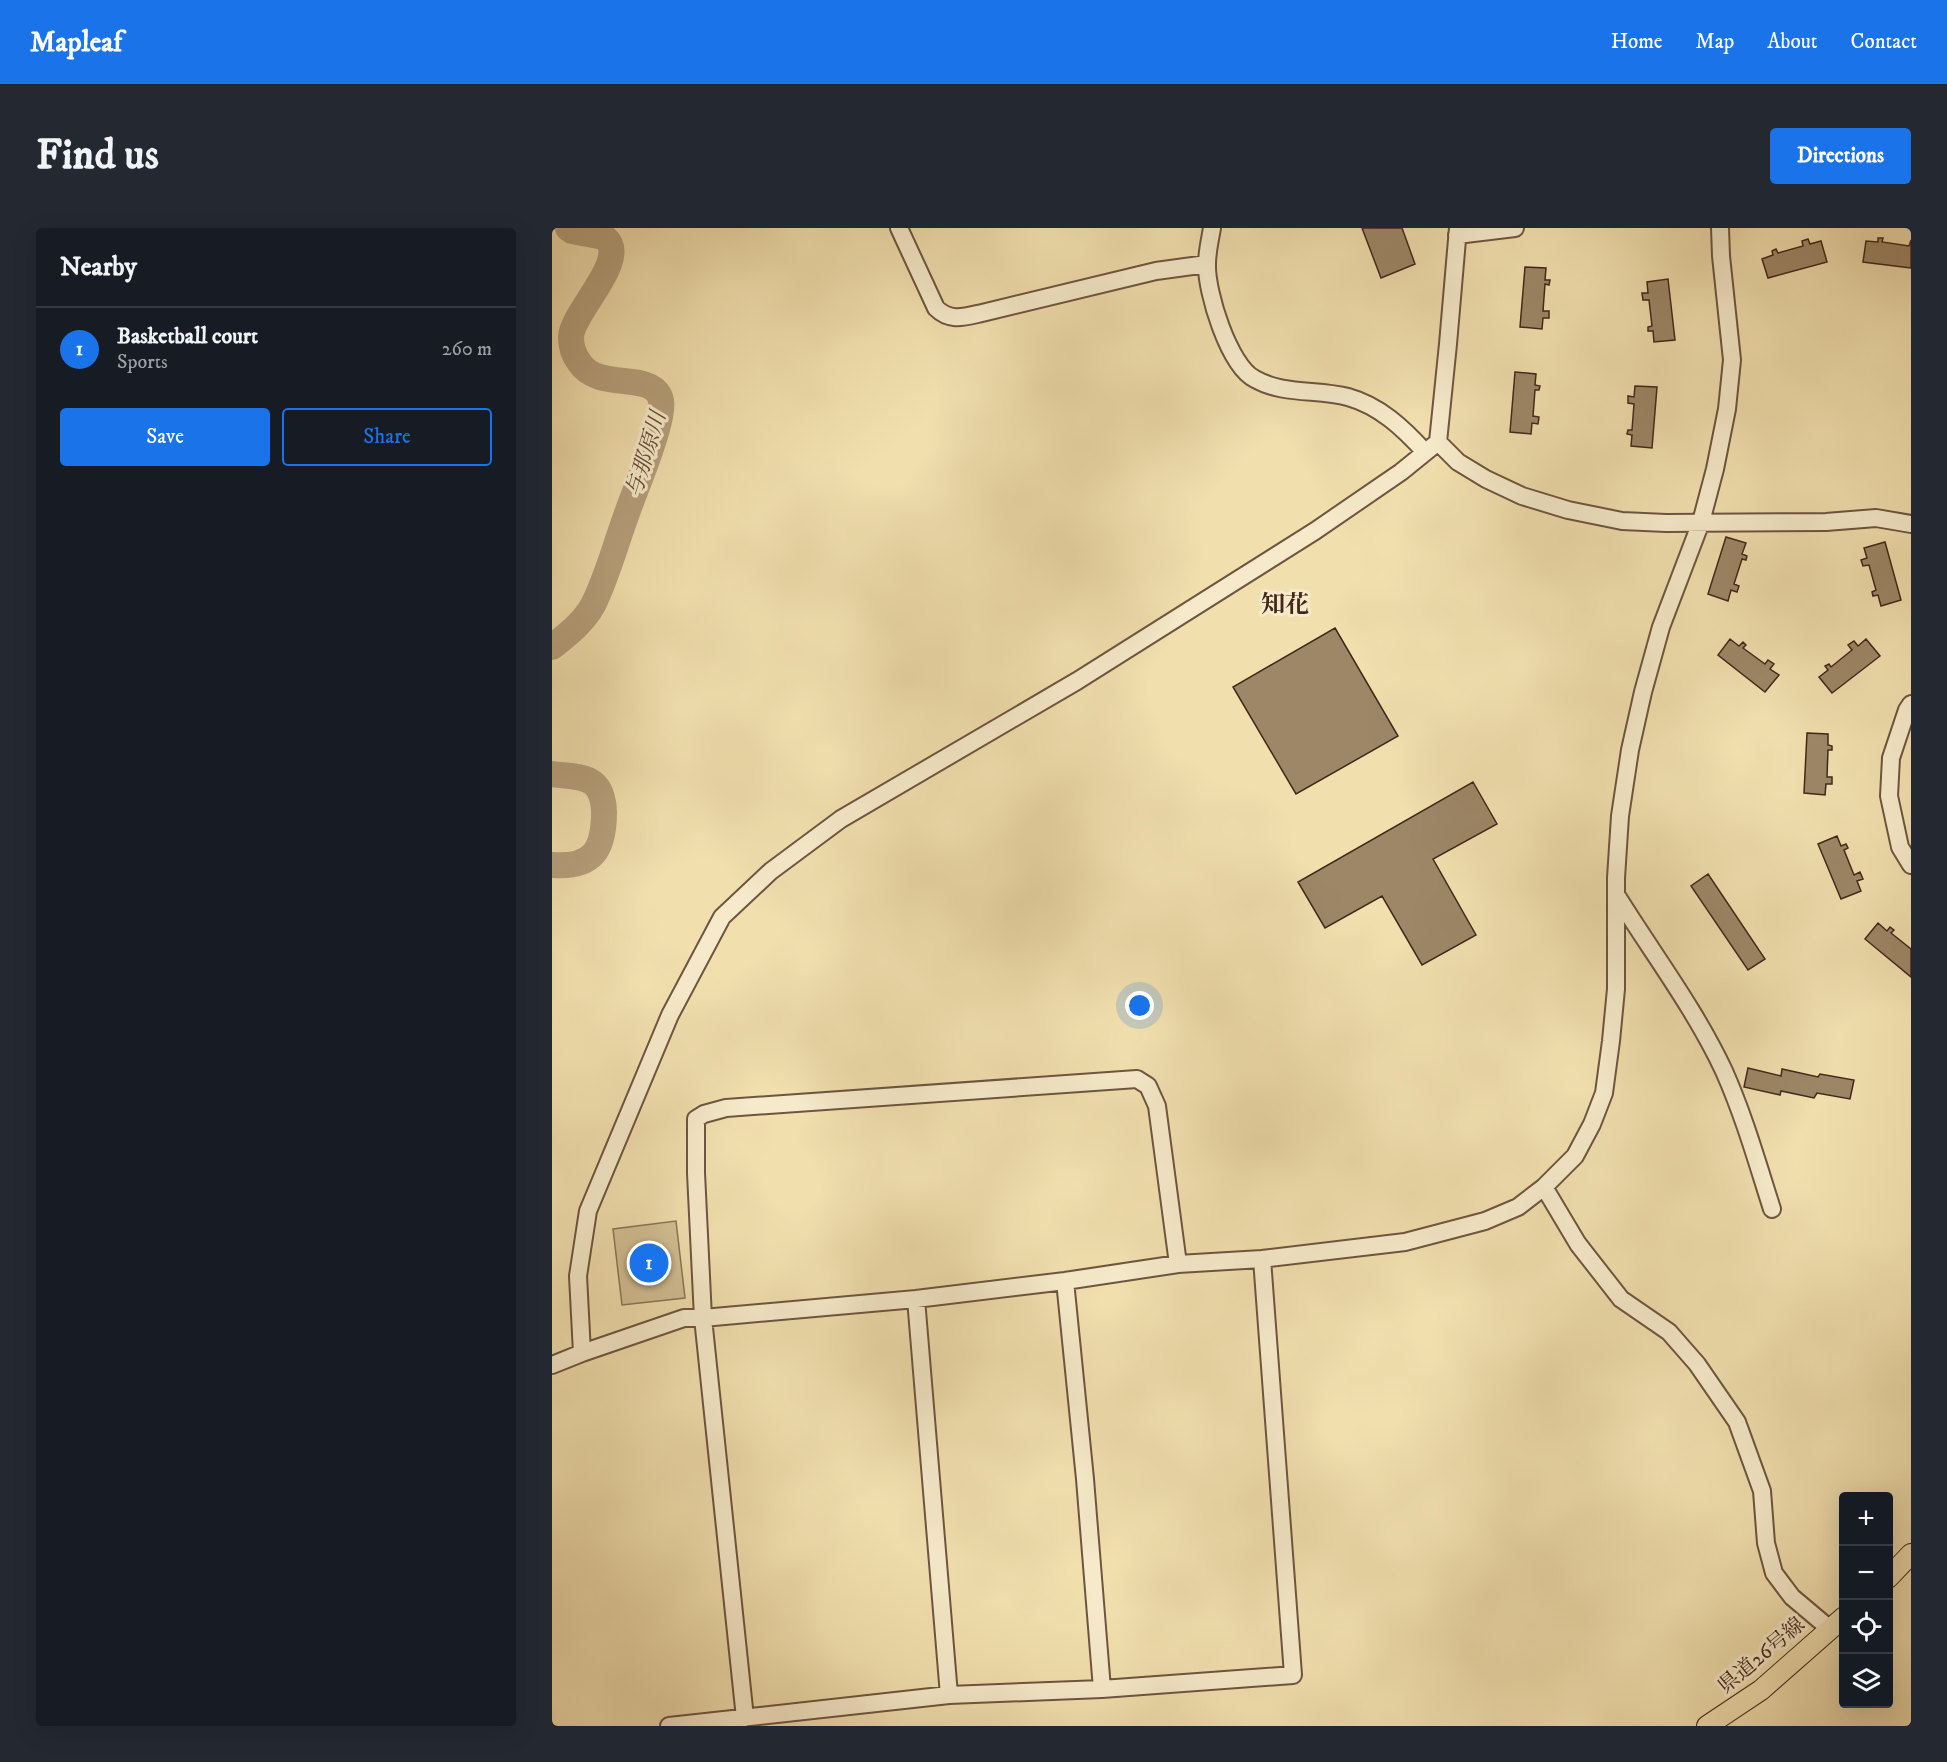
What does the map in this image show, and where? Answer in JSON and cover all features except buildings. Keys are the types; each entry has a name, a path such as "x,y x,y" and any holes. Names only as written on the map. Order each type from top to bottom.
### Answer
{"main road":[{"path":"1893,1573 1911,1554"},
{"name":"県道26号線","path":"1707,1726 1761,1690 1837,1623"}],"lane":[{"path":"899,228 936,308 944,315 954,318 1156,271 1207,264"},
{"path":"1212,228 1207,264 1209,285 1216,311 1239,366 1254,379 1299,392 1348,397 1394,420 1431,447 1486,479 1522,496 1622,521 1826,522 1876,518 1911,524"},
{"path":"582,1353 578,1276 588,1211 670,1015 722,917 771,871 842,819 1087,675 1315,531 1401,472 1431,447 1449,344 1457,231 1515,228"},
{"path":"552,1365 684,1318 916,1299 1065,1281 1178,1264 1262,1259 1405,1242 1485,1221 1518,1207 1544,1187 1575,1156 1592,1124 1604,1093 1616,989 1620,816 1630,750 1661,627 1701,522 1727,409 1732,360 1720,228"},
{"path":"1911,704 1891,758 1889,796 1900,847 1911,865"},
{"path":"1617,896 1681,994 1723,1069 1746,1126 1772,1209"},
{"path":"745,1718 703,1318 696,1173 696,1119 726,1107 1137,1078 1148,1086 1157,1106 1178,1264"},
{"path":"1544,1187 1578,1244 1621,1299 1669,1332 1698,1364 1737,1422 1762,1491 1766,1543 1774,1573 1792,1597 1837,1623"},
{"path":"669,1726 949,1695 1102,1689 1293,1675 1262,1259"},
{"path":"1065,1281 1085,1479 1102,1689"},
{"path":"916,1299 949,1695"}],"shaded area":[{"path":"676,1221 685,1298 622,1305 613,1229"}],"waterway":[{"name":"与那原川","path":"552,647 584,617 598,594 653,442 661,406 659,395 653,388 644,384 597,376 587,371 575,356 571,341 574,326 606,271 611,258 611,246 604,237 572,231 568,228"},
{"name":"与那原川","path":"552,774 589,780 602,796 604,812 602,837 593,854 577,863 552,865"}],"place":[{"name":"Basketball court","path":"649,1263"}],"district":[{"name":"知花","path":"1285,604"}]}
